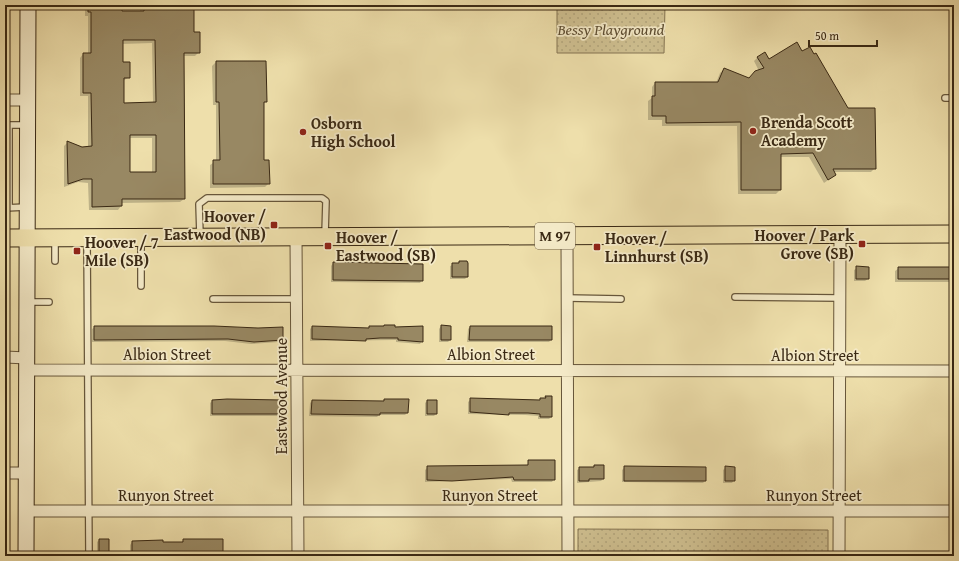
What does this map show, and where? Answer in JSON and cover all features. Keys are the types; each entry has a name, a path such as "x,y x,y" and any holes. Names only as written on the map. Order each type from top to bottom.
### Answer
{"main road":[{"name":"M 97","path":"5,238 954,234"}],"street":[{"path":"26,556 28,5"},
{"path":"5,100 28,100"},
{"path":"839,556 840,235"},
{"name":"Eastwood Avenue","path":"296,236 298,556"},
{"path":"567,236 568,556"},
{"name":"Albion Street","path":"5,357 27,364 87,370 954,371"},
{"path":"5,473 27,473"},
{"name":"Runyon Street","path":"27,511 954,511"}],"lane":[{"path":"945,98 954,98"},
{"path":"28,125 7,125 7,208 28,207"},
{"path":"200,237 199,204 206,198 322,198 326,202 325,236"},
{"path":"141,286 142,237"},
{"path":"55,238 55,261"},
{"path":"87,238 88,556"},
{"path":"735,297 840,298"},
{"path":"567,298 621,299"},
{"path":"213,299 297,299"},
{"path":"28,302 49,302"}],"green space":[{"name":"Bessy Playground","path":"557,5 665,5 664,53 557,53"},
{"path":"778,5 810,5 810,9 778,9"},
{"path":"578,529 828,530 828,556 578,556"}],"building":[{"path":"88,5 122,5 122,11 144,11 144,5 194,5 194,32 200,32 200,53 184,53 185,199 122,199 122,206 92,207 92,179 83,179 68,184 67,141 82,147 92,146 91,93 83,93 83,53 91,53 91,12 88,12","holes":["123,40 155,40 156,102 124,103 124,78 130,78 130,62 123,62","130,135 156,135 156,172 130,172"]},
{"path":"797,42 802,51 810,47 814,54 816,53 848,108 875,108 876,169 833,169 836,175 828,180 813,153 781,154 781,190 741,190 741,122 666,123 666,116 652,116 652,96 655,96 655,82 718,82 724,68 749,78 755,71 764,68 757,57 765,52 769,59"},
{"path":"216,61 266,61 267,102 264,102 264,160 269,160 270,184 213,184 213,160 220,160 219,102 216,102"},
{"path":"459,261 467,261 468,277 452,277 452,263 459,263"},
{"path":"333,262 423,264 423,281 333,280"},
{"path":"856,266 869,267 869,279 856,279"},
{"path":"898,267 954,267 954,279 898,279"},
{"path":"395,325 395,327 423,326 423,342 398,340 398,338 366,339 366,341 312,339 312,326 369,328 369,326"},
{"path":"441,325 451,326 451,340 441,340"},
{"path":"94,326 283,327 283,340 254,342 228,339 94,340"},
{"path":"470,326 552,326 552,340 469,340"},
{"path":"545,396 552,396 552,417 540,417 540,414 528,413 509,413 509,415 470,412 470,398 540,400 540,398 546,398"},
{"path":"384,399 409,399 408,413 380,413 380,415 311,414 312,400 384,401"},
{"path":"212,400 282,400 282,414 212,414"},
{"path":"427,400 437,400 437,414 427,414"},
{"path":"528,460 555,460 555,480 514,480 513,477 452,481 427,480 427,466 528,465"},
{"path":"594,465 604,465 604,479 579,481 579,467 594,467"},
{"path":"624,466 706,467 706,481 624,481"},
{"path":"725,466 735,467 735,481 725,481"},
{"path":"99,539 109,539 109,553 99,553"},
{"path":"183,539 223,539 223,553 179,554 179,556 168,556 168,554 132,556 132,541 163,540 163,542 183,542"}],"place":[{"name":"Brenda Scott Academy","path":"753,131"},
{"name":"Osborn High School","path":"303,132"},
{"name":"Hoover / Eastwood (NB)","path":"274,225"},
{"name":"Hoover / Park Grove (SB)","path":"862,244"},
{"name":"Hoover / Eastwood (SB)","path":"328,246"},
{"name":"Hoover / Linnhurst (SB)","path":"597,247"},
{"name":"Hoover / 7 Mile (SB)","path":"77,251"}]}
